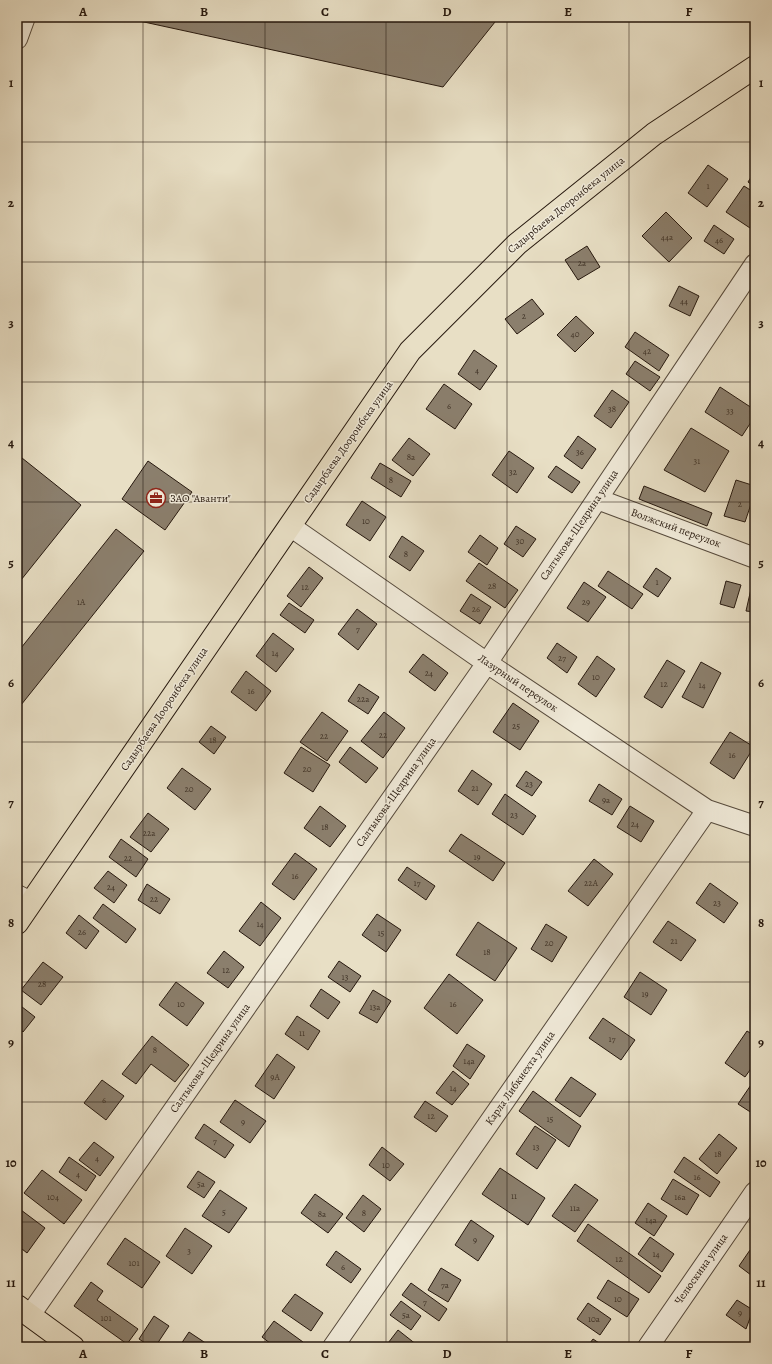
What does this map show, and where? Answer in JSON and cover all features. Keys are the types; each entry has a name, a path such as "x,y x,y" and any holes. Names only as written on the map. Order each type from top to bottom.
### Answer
{"main road":[{"name":"Садырбаева Дооронбека улица","path":"17,923 22,903 290,526 410,351 512,249 654,134 755,66"},
{"path":"23,1311 73,1347"}],"street":[{"path":"17,39 25,17"},
{"name":"Салтыкова-Щедрина улица","path":"23,1311 487,663 755,264"},
{"name":"Волжский переулок","path":"597,499 755,558"},
{"name":"Лазурный переулок","path":"290,526 487,663 706,810 755,826"},
{"name":"Карла Либкнехта улица","path":"333,1347 706,810"},
{"name":"Челюскина улица","path":"648,1347 755,1192"}],"building":[{"path":"121,17 499,17 443,87"},
{"path":"708,165 728,179 707,207 688,193"},
{"path":"755,171 755,187 748,182"},
{"path":"744,186 755,193 755,220 750,228 726,212"},
{"path":"666,212 692,238 669,262 642,236"},
{"path":"714,225 734,239 724,254 704,241"},
{"path":"587,246 600,267 578,280 565,260"},
{"path":"679,286 699,296 690,316 669,306"},
{"path":"532,299 544,314 517,334 505,319"},
{"path":"576,316 594,333 575,352 557,335"},
{"path":"635,332 669,355 659,371 625,347"},
{"path":"474,350 497,366 480,390 458,374"},
{"path":"635,361 660,377 650,391 626,374"},
{"path":"444,384 472,404 455,429 426,409"},
{"path":"720,387 755,410 755,416 742,436 705,412"},
{"path":"612,390 629,402 611,428 594,416"},
{"path":"691,428 729,451 705,492 664,470"},
{"path":"578,436 596,449 582,469 564,456"},
{"path":"409,438 430,454 413,476 392,460"},
{"path":"509,451 534,468 517,493 492,475"},
{"path":"17,454 81,505 17,585"},
{"path":"148,461 192,492 165,530 122,499"},
{"path":"380,463 411,481 401,497 371,478"},
{"path":"556,466 580,482 572,493 548,477"},
{"path":"736,480 755,486 755,492 745,522 724,516"},
{"path":"644,486 712,513 707,526 639,499"},
{"path":"362,501 386,517 370,541 346,525"},
{"path":"516,526 536,539 523,557 504,544"},
{"path":"116,529 144,551 17,710 17,653"},
{"path":"480,535 498,548 487,565 468,552"},
{"path":"402,536 424,551 410,571 389,557"},
{"path":"479,563 518,590 505,608 466,581"},
{"path":"309,567 323,578 301,607 287,596"},
{"path":"656,568 671,578 658,597 643,587"},
{"path":"608,571 643,594 632,609 598,586"},
{"path":"753,580 755,581 755,612 746,611"},
{"path":"726,581 741,585 734,608 720,604"},
{"path":"584,582 606,597 588,622 567,608"},
{"path":"471,594 491,607 480,624 460,611"},
{"path":"289,603 314,620 305,633 280,615"},
{"path":"357,609 377,624 358,650 338,634"},
{"path":"273,633 294,649 276,672 256,656"},
{"path":"557,643 577,657 567,673 547,658"},
{"path":"423,654 448,673 435,691 409,672"},
{"path":"597,656 615,669 596,697 578,684"},
{"path":"667,660 685,671 662,708 644,697"},
{"path":"701,662 721,673 703,708 682,697"},
{"path":"246,671 271,691 256,711 231,692"},
{"path":"359,684 379,697 368,714 348,701"},
{"path":"513,703 539,721 520,750 493,732"},
{"path":"322,712 348,731 327,761 300,742"},
{"path":"384,712 405,728 383,758 361,741"},
{"path":"211,726 226,737 214,754 199,742"},
{"path":"730,732 754,747 734,779 710,763"},
{"path":"301,747 330,765 313,792 284,773"},
{"path":"350,747 378,768 366,783 339,762"},
{"path":"182,768 211,789 195,810 167,788"},
{"path":"472,770 492,784 478,805 458,791"},
{"path":"526,771 542,782 532,796 516,786"},
{"path":"599,784 622,799 612,815 589,801"},
{"path":"505,794 536,816 523,835 492,814"},
{"path":"320,806 346,826 330,847 304,828"},
{"path":"630,806 654,821 641,842 617,827"},
{"path":"148,813 169,829 151,852 130,837"},
{"path":"461,834 505,863 493,881 449,851"},
{"path":"121,839 148,859 136,877 109,857"},
{"path":"295,853 317,869 294,900 272,884"},
{"path":"594,859 613,874 588,906 568,891"},
{"path":"407,867 435,886 426,900 398,880"},
{"path":"108,871 127,885 114,903 94,888"},
{"path":"710,883 738,903 724,923 696,903"},
{"path":"147,884 170,899 160,914 138,900"},
{"path":"261,902 281,918 260,946 239,931"},
{"path":"103,904 136,929 126,943 93,918"},
{"path":"377,914 401,930 386,952 362,935"},
{"path":"79,915 99,931 86,949 66,933"},
{"path":"668,921 696,940 681,961 653,942"},
{"path":"478,922 517,948 495,981 456,955"},
{"path":"546,924 567,937 552,962 531,949"},
{"path":"224,951 244,967 228,988 207,973"},
{"path":"339,961 361,976 350,992 328,977"},
{"path":"43,962 63,977 41,1005 21,990"},
{"path":"640,972 667,990 651,1015 624,997"},
{"path":"449,974 483,1000 457,1034 424,1008"},
{"path":"176,982 204,1003 187,1026 159,1005"},
{"path":"321,989 340,1002 328,1019 310,1006"},
{"path":"373,990 391,1001 377,1023 359,1013"},
{"path":"17,1003 35,1017 23,1032 17,1027"},
{"path":"297,1016 320,1031 308,1050 285,1034"},
{"path":"603,1018 635,1040 621,1060 589,1038"},
{"path":"747,1031 755,1036 755,1063 745,1077 725,1063"},
{"path":"152,1036 189,1065 175,1082 151,1064 136,1084 122,1074"},
{"path":"467,1044 485,1056 470,1079 453,1066"},
{"path":"277,1054 295,1067 274,1099 255,1086"},
{"path":"453,1071 469,1084 452,1105 436,1093"},
{"path":"571,1077 596,1094 580,1117 555,1100"},
{"path":"755,1079 755,1115 738,1104"},
{"path":"102,1080 124,1096 106,1120 84,1103"},
{"path":"533,1091 581,1126 569,1147 519,1111"},
{"path":"235,1100 266,1121 250,1143 220,1122"},
{"path":"425,1101 448,1116 436,1132 414,1117"},
{"path":"204,1124 234,1145 225,1158 195,1138"},
{"path":"535,1126 556,1140 537,1169 516,1154"},
{"path":"719,1134 737,1148 717,1174 699,1159"},
{"path":"94,1142 114,1157 100,1176 79,1160"},
{"path":"382,1147 404,1164 390,1181 369,1165"},
{"path":"69,1157 96,1176 86,1191 59,1172"},
{"path":"684,1157 720,1182 710,1197 674,1172"},
{"path":"500,1168 545,1198 528,1225 482,1194"},
{"path":"42,1170 82,1200 64,1224 24,1193"},
{"path":"198,1171 215,1182 204,1198 187,1187"},
{"path":"673,1179 699,1195 687,1215 661,1199"},
{"path":"575,1184 598,1200 575,1232 552,1216"},
{"path":"220,1190 247,1208 229,1233 202,1216"},
{"path":"315,1194 343,1214 328,1233 301,1213"},
{"path":"363,1195 381,1209 364,1232 346,1218"},
{"path":"648,1203 667,1216 654,1236 635,1223"},
{"path":"17,1207 45,1228 27,1253 17,1245"},
{"path":"471,1220 494,1236 478,1261 455,1245"},
{"path":"588,1224 661,1276 649,1293 577,1241"},
{"path":"185,1228 212,1246 192,1274 166,1256"},
{"path":"650,1237 674,1254 662,1272 638,1254"},
{"path":"125,1238 160,1262 142,1288 107,1264"},
{"path":"750,1250 755,1254 755,1278 739,1266"},
{"path":"336,1251 361,1269 351,1283 326,1265"},
{"path":"441,1268 461,1280 448,1302 428,1290"},
{"path":"608,1280 639,1299 627,1317 597,1298"},
{"path":"91,1282 103,1291 97,1300 138,1329 127,1344 74,1306"},
{"path":"411,1283 447,1309 439,1321 402,1295"},
{"path":"295,1294 323,1313 311,1331 282,1311"},
{"path":"737,1300 753,1310 746,1329 726,1315"},
{"path":"401,1301 421,1316 411,1330 390,1315"},
{"path":"588,1303 611,1319 600,1335 577,1319"},
{"path":"154,1316 169,1326 155,1347 151,1347 139,1339"},
{"path":"274,1321 303,1342 299,1347 275,1347 262,1337"},
{"path":"398,1330 417,1345 415,1347 385,1347"},
{"path":"189,1332 207,1344 205,1347 179,1347"},
{"path":"593,1339 605,1347 587,1347"},
{"path":"544,1343 550,1347 541,1347"}],"place":[{"name":"ЗАО \"Аванти\"","path":"156,498"}]}
